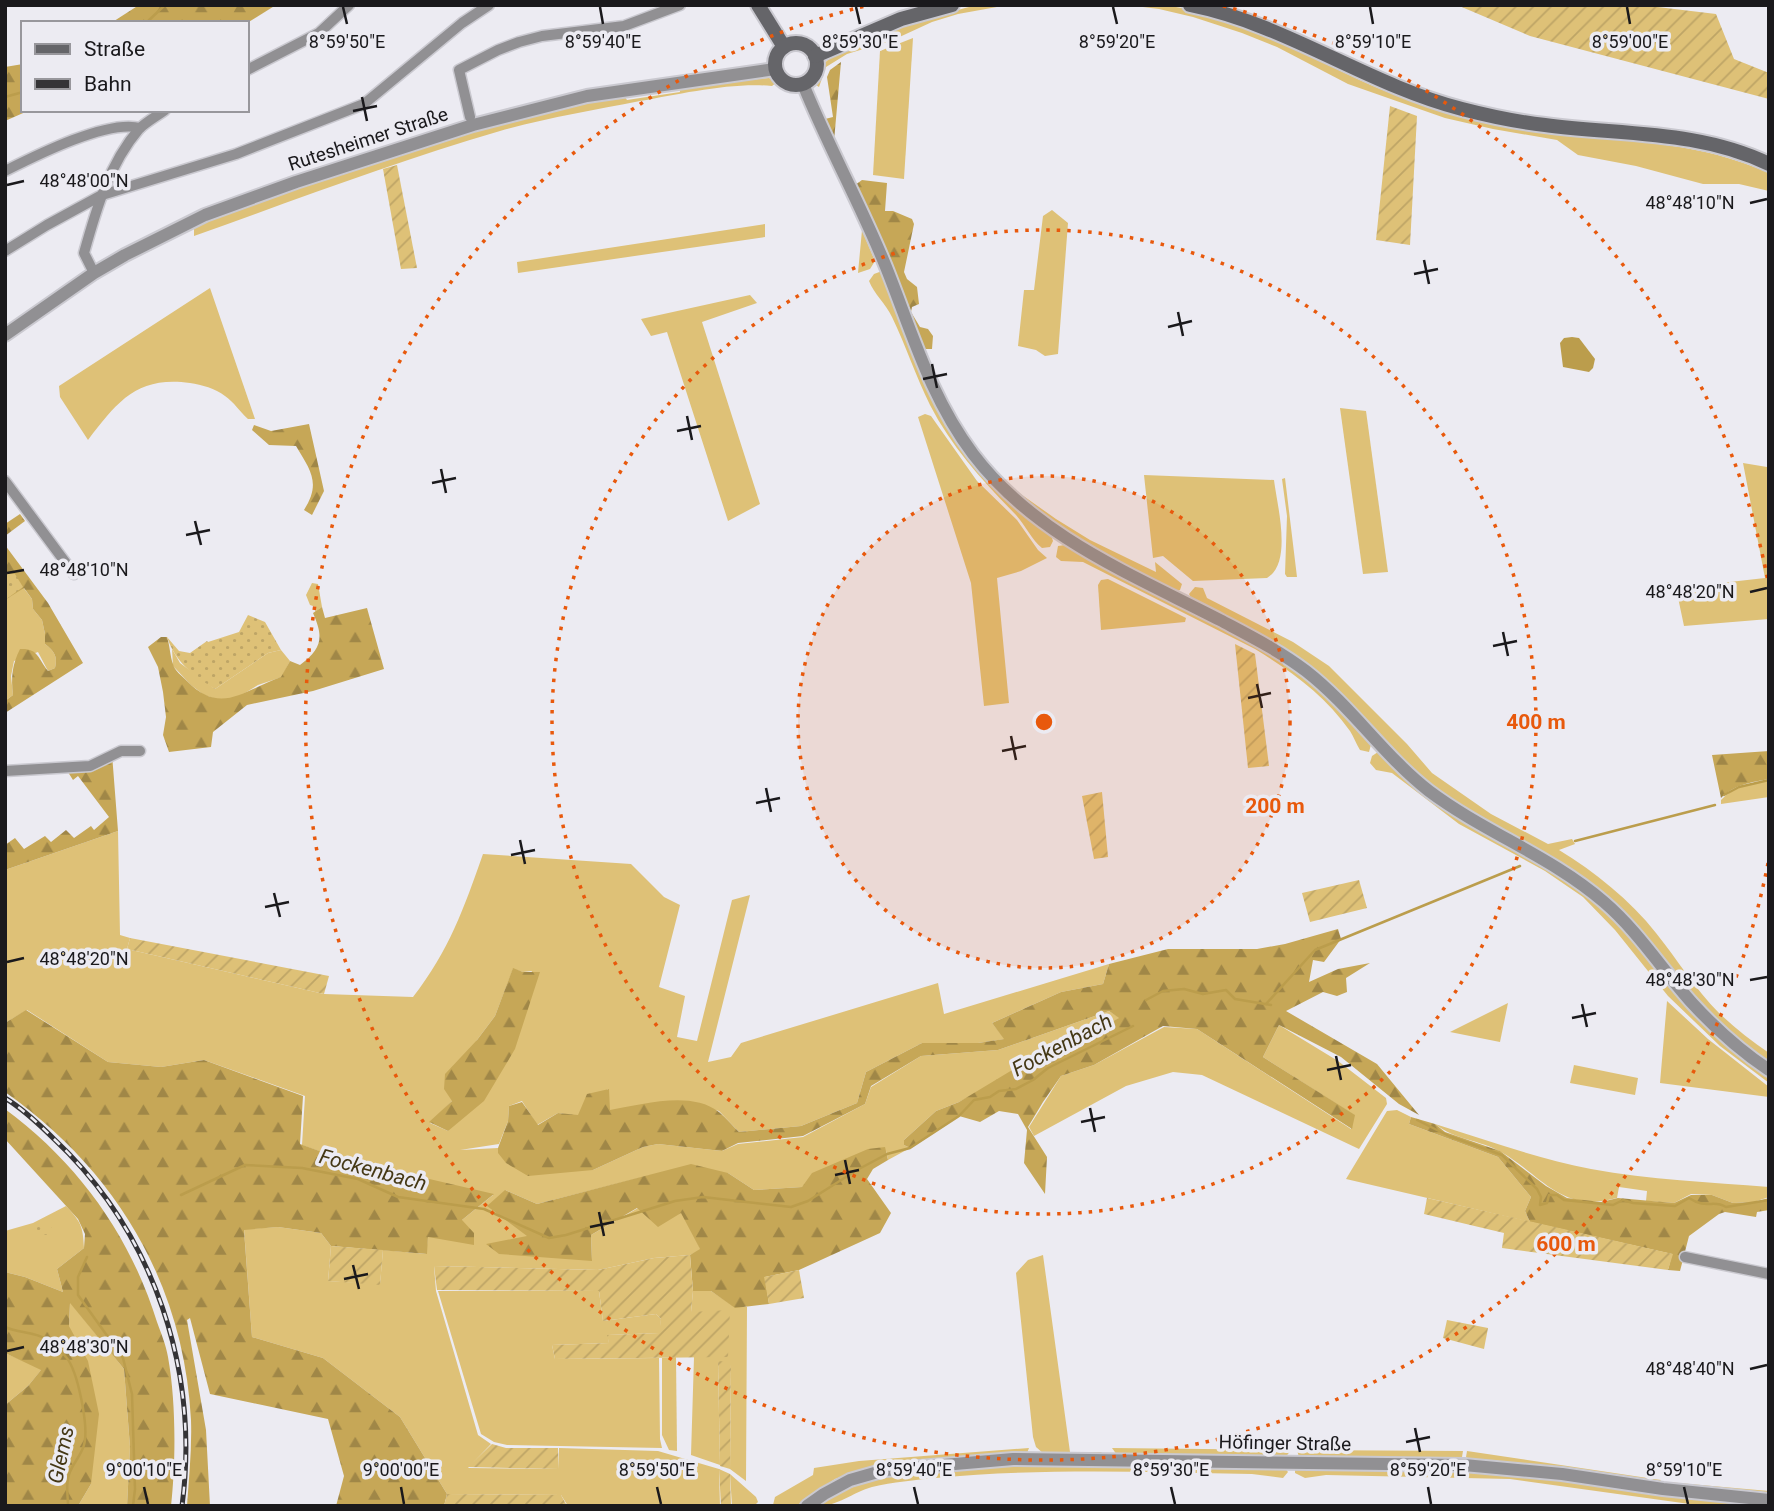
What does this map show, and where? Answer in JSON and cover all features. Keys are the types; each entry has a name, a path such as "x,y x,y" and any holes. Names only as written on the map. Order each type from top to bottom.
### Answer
{"main road":[{"path":"758,5 784,47"},
{"path":"815,56 892,23 952,5"},
{"path":"1190,5 1273,30 1409,91 1461,108 1545,125 1694,140 1769,164"},
{"path":"804,45 815,56 815,73 803,84 785,83 775,69 777,54 784,47 804,45"}],"street":[{"path":"248,69 319,33 349,5"},
{"path":"5,251 102,195 236,154 364,104 462,23 489,5"},
{"path":"470,117 459,70 475,60 519,42 542,36 624,26 680,5"},
{"name":"Rutesheimer Straße","path":"5,335 94,273 146,243 205,215 296,182 473,125 587,96 775,69"},
{"path":"803,84 885,265 922,364 943,410 974,455 997,482 1025,509 1070,542 1274,648 1304,670 1326,688 1425,788 1462,815 1556,866 1605,903 1623,920 1692,1003 1769,1070"},
{"path":"94,273 84,253 111,172 140,128 162,112"},
{"path":"5,171 72,141 114,128 140,128"},
{"path":"5,481 74,574"},
{"path":"5,771 90,766 121,751 141,751"},
{"path":"1685,1257 1769,1274"},
{"name":"Höfinger Straße","path":"807,1506 850,1480 885,1470 1013,1459 1464,1465 1562,1474 1663,1489 1769,1500"}],"shaded area":[{"path":"976,5 1008,5 958,14 932,22 893,40 847,54 826,67 819,87 816,85 823,65 851,46 895,29"},
{"path":"1127,5 1170,6 1238,24 1366,83 1398,96 1464,116 1533,130 1669,145 1718,155 1769,173 1769,191 1739,184 1703,184 1636,166 1578,155 1557,140 1445,118 1348,84 1277,47 1242,33 1193,17"},
{"path":"1457,5 1641,5 1716,14 1734,59 1769,73 1769,99 1530,36"},
{"path":"913,38 904,179 873,175 880,51"},
{"path":"769,78 777,82 772,86 723,87 689,92 570,114 500,131 385,168 194,236 194,225 240,207 447,137 615,97 624,96 627,100 680,92 679,86"},
{"path":"1390,106 1417,116 1410,245 1376,240"},
{"path":"397,165 417,268 401,269 383,169"},
{"path":"1052,210 1068,223 1058,354 1045,356 1036,350 1018,346 1024,290 1034,290 1043,216"},
{"path":"765,224 765,237 518,273 517,262"},
{"path":"862,230 875,261 870,269 858,273"},
{"path":"882,271 923,379 944,420 1027,517 1051,535 1053,541 1050,547 1042,548 1035,541 948,436 925,394 892,317 869,281 874,274"},
{"path":"210,288 255,419 248,419 228,398 208,387 190,383 156,383 130,394 119,403 88,440 60,397 59,386"},
{"path":"750,295 757,303 702,322 760,504 728,521 667,332 651,336 641,319"},
{"path":"1564,338 1579,338 1595,359 1589,372 1563,367 1560,343"},
{"path":"1340,408 1366,411 1388,572 1363,574"},
{"path":"925,414 931,416 977,481 1017,520 1038,550 1047,558 1021,571 997,578 1009,703 984,706 971,583 918,417"},
{"path":"1743,463 1767,467 1769,479 1769,619 1684,626 1676,588 1765,578"},
{"path":"1144,475 1274,480 1281,533 1279,560 1275,571 1267,578 1193,581 1163,556 1153,558"},
{"path":"1285,478 1297,577 1287,577 1285,574 1287,516 1282,479"},
{"path":"1015,490 1090,540 1156,572 1155,562 1182,584 1180,590 1175,592 1082,544 1015,494"},
{"path":"1065,545 1202,616 1300,671 1372,741 1369,752 1360,750 1350,731 1330,706 1282,666 1255,649 1083,562 1061,561 1056,557 1058,546"},
{"path":"5,573 15,574 23,587 5,600"},
{"path":"1108,579 1186,618 1185,622 1101,630 1098,585 1101,580"},
{"path":"312,583 318,584 322,607 315,612 316,607 310,605 306,595"},
{"path":"23,587 32,599 33,609 42,620 45,644 54,654 56,664 55,668 48,671 38,652 14,661 11,676 13,695 5,701 5,600"},
{"path":"1195,587 1203,588 1207,598 1293,642 1329,666 1407,744 1432,773 1491,814 1548,844 1572,839 1575,844 1559,850 1599,877 1635,909 1710,1004 1769,1053 1769,1064 1746,1048 1709,1015 1624,914 1451,801 1404,762 1348,702 1192,600 1189,594"},
{"path":"248,615 265,622 281,650 268,653 215,689 186,668 167,637 179,651 190,653 207,641 239,632"},
{"path":"1235,644 1255,654 1269,766 1248,768"},
{"path":"172,649 180,663 215,689 268,653 281,650 290,661 282,677 258,685 237,698 219,700 204,695 173,666"},
{"path":"1378,752 1602,905 1732,1048 1769,1076 1769,1083 1720,1046 1668,996 1615,930 1583,897 1545,871 1459,824 1392,773 1376,770 1370,763 1372,756"},
{"path":"1769,781 1769,797 1721,804 1721,800 1737,789"},
{"path":"1102,792 1108,857 1094,859 1082,796"},
{"path":"118,831 120,935 130,938 127,949 324,994 413,997 446,946 483,854 631,864 664,897 680,905 659,987 685,996 677,1037 697,1041 732,900 750,895 708,1062 731,1057 741,1043 938,983 944,1014 1109,964 1103,984 1061,992 992,1023 1005,1039 978,1043 922,1043 866,1072 857,1103 801,1126 739,1132 719,1111 683,1101 609,1111 608,1089 578,1116 558,1113 537,1125 522,1101 509,1106 508,1121 499,1144 460,1150 498,1148 499,1153 593,1170 643,1147 658,1144 722,1151 738,1144 803,1137 865,1104 871,1087 921,1056 998,1050 1109,1011 1120,1018 959,1102 936,1111 904,1140 904,1145 910,1148 888,1160 886,1151 802,1187 754,1190 728,1173 651,1175 537,1204 505,1190 592,1260 591,1235 638,1208 681,1211 701,1250 690,1255 654,1258 598,1270 434,1266 436,1291 478,1435 491,1444 468,1468 559,1469 559,1448 658,1451 719,1469 720,1506 568,1506 561,1495 447,1494 400,1417 323,1358 252,1337 244,1229 278,1227 321,1233 331,1246 328,1281 380,1284 383,1250 426,1254 428,1236 462,1220 493,1195 361,1166 302,1145 305,1096 204,1060 161,1067 108,1062 27,1010 5,1023 5,870","holes":["513,969 532,971 448,1131 430,1123 452,1101 477,1040 495,1016"]},
{"path":"1359,880 1367,908 1310,922 1302,893"},
{"path":"130,938 329,976 324,994 127,949"},
{"path":"1667,1001 1708,1039 1769,1087 1769,1097 1660,1083"},
{"path":"1508,1003 1500,1042 1450,1032"},
{"path":"1279,1025 1338,1061 1386,1098 1387,1104 1359,1149 1202,1075 1173,1072 1126,1086 1034,1136 1029,1127 1061,1076 1094,1065 1164,1027 1197,1029 1351,1129 1354,1115 1263,1057"},
{"path":"1574,1065 1638,1078 1635,1095 1570,1083"},
{"path":"1397,1110 1411,1117 1409,1124 1498,1157 1531,1197 1525,1211 1530,1222 1346,1179 1387,1111"},
{"path":"1435,1124 1571,1165 1635,1176 1769,1187 1769,1197 1754,1202 1733,1203 1712,1195 1691,1194 1674,1203 1646,1201 1647,1191 1619,1187 1617,1198 1581,1201 1553,1190 1501,1152"},
{"path":"1427,1198 1673,1254 1668,1270 1502,1248 1504,1233 1424,1214"},
{"path":"66,1206 80,1225 84,1248 57,1269 63,1292 5,1272 5,1231 33,1223"},
{"path":"33,1223 58,1226 52,1226 48,1235 35,1234"},
{"path":"331,1246 383,1250 380,1285 328,1281"},
{"path":"690,1255 693,1291 691,1312 730,1310 728,1357 555,1359 552,1345 609,1343 607,1335 659,1333 661,1319 656,1314 603,1321 599,1291 437,1290 434,1266 598,1270 654,1258"},
{"path":"1043,1255 1070,1452 1102,1452 1099,1455 1044,1454 1036,1447 1033,1437 1016,1273 1028,1260"},
{"path":"799,1270 804,1298 769,1304 764,1277"},
{"path":"438,1291 599,1291 603,1321 656,1314 661,1319 660,1333 608,1335 609,1343 552,1345 555,1359 659,1358 662,1448 507,1445 494,1442 481,1434"},
{"path":"693,1291 711,1291 735,1307 747,1307 746,1481 730,1469 731,1362 718,1362 720,1465 691,1455 694,1357 728,1357 691,1312"},
{"path":"70,1302 124,1369 130,1447 127,1506 78,1506 91,1484 69,1326"},
{"path":"1447,1320 1488,1328 1484,1349 1443,1338"},
{"path":"5,1353 42,1369 28,1386 5,1405"},
{"path":"676,1357 677,1451 669,1450 662,1435 662,1358"},
{"path":"718,1361 731,1362 730,1469 720,1466"},
{"path":"492,1444 506,1448 558,1448 559,1469 468,1467"},
{"path":"1029,1448 1027,1453 877,1465 835,1479 796,1506 773,1505 775,1497 813,1475 814,1468 859,1461"},
{"path":"1112,1448 1291,1450 1285,1458 1117,1455"},
{"path":"1297,1450 1463,1451 1462,1457 1455,1461 1299,1457"},
{"path":"1467,1451 1661,1480 1658,1483 1470,1461 1466,1457"},
{"path":"1011,1464 1284,1467 1288,1472 1283,1478 1252,1474 1134,1472 975,1475 880,1485 839,1502 817,1506 839,1493 886,1477 936,1469"},
{"path":"719,1469 730,1474 731,1506 721,1506"},
{"path":"1295,1469 1504,1471 1767,1506 1704,1506 1510,1479 1326,1475 1305,1478 1295,1473"},
{"path":"730,1474 756,1497 758,1502 754,1506 732,1506"},
{"path":"1667,1482 1769,1491 1769,1495 1669,1485"},
{"path":"447,1494 561,1495 567,1506 444,1506"}],"green space":[{"path":"139,5 276,5 248,22 114,21"},
{"path":"841,62 834,141 825,119 833,117 827,77 830,70"},
{"path":"21,64 21,112 25,112 5,121 5,67"},
{"path":"862,180 887,183 885,211 893,211 912,219 914,224 904,272 907,279 917,287 919,304 912,307 911,312 920,327 928,329 933,336 932,349 921,349 855,185"},
{"path":"309,424 324,491 312,515 304,510 312,492 312,477 296,446 269,445 252,430 254,425 271,431"},
{"path":"20,514 25,521 5,536 5,524"},
{"path":"5,545 48,603 83,663 5,713 5,701 13,695 13,671 20,649 34,652 48,671 55,668 56,657 45,644 42,620 33,609 32,599 24,588 5,600"},
{"path":"322,607 325,618 367,608 384,669 313,691 247,705 213,732 211,747 169,752 163,735 166,717 158,667 148,647 161,637 167,637 178,673 199,691 211,697 233,697 281,677 290,661 300,665 313,653 320,636 313,613"},
{"path":"1769,751 1769,779 1737,787 1721,798 1712,755"},
{"path":"112,754 118,831 5,870 5,845 15,838 24,849 45,836 51,842 66,830 74,838 91,826 94,830 109,817 78,776 73,780 66,769"},
{"path":"1338,929 1341,939 1324,962 1313,960 1309,982 1338,969 1370,963 1346,978 1347,992 1337,996 1323,992 1286,1011 1377,1064 1419,1115 1399,1104 1341,1057 1279,1025 1263,1057 1355,1115 1352,1129 1197,1029 1163,1026 1094,1065 1061,1076 1028,1127 1047,1157 1045,1194 1024,1163 1027,1130 1018,1114 999,1111 980,1122 959,1116 910,1148 904,1145 904,1140 936,1111 959,1102 1039,1054 1048,1056 1119,1018 1109,1011 998,1050 921,1056 871,1086 865,1104 803,1136 738,1143 722,1151 658,1144 643,1147 593,1170 528,1176 506,1163 498,1153 508,1121 509,1106 522,1102 538,1125 558,1113 578,1115 587,1094 609,1089 610,1110 680,1100 707,1105 719,1112 739,1132 801,1126 857,1103 866,1072 922,1043 978,1043 1004,1039 992,1023 1061,992 1103,984 1109,964 1168,949 1257,949"},
{"path":"513,968 523,972 540,972 515,1049 484,1101 448,1131 429,1122 452,1101 444,1089 445,1074 495,1016"},
{"path":"26,1010 108,1062 161,1067 204,1060 303,1096 300,1144 339,1158 494,1194 462,1220 474,1233 474,1245 428,1237 427,1254 331,1246 321,1233 278,1227 244,1230 252,1337 323,1358 400,1417 447,1494 444,1506 336,1506 344,1476 328,1419 210,1394 190,1318 187,1320 206,1430 210,1506 187,1506 191,1420 186,1370 175,1322 158,1277 137,1234 111,1194 80,1157 45,1123 5,1092 5,1023"},
{"path":"5,1109 56,1153 78,1177 116,1231 146,1290 165,1344 171,1374 174,1470 171,1506 127,1506 130,1447 124,1369 70,1303 69,1326 88,1361 99,1414 91,1484 78,1506 5,1506 5,1405 28,1386 41,1370 5,1353 5,1272 63,1292 57,1269 84,1248 85,1234 78,1219 5,1139"},
{"path":"1411,1117 1500,1151 1546,1186 1567,1198 1601,1202 1618,1198 1674,1203 1691,1195 1712,1195 1733,1203 1769,1198 1769,1210 1757,1212 1756,1217 1725,1212 1719,1214 1689,1236 1680,1271 1668,1270 1672,1254 1530,1222 1525,1211 1531,1197 1498,1157 1409,1124"},
{"path":"885,1147 888,1160 873,1169 867,1179 891,1213 880,1233 799,1270 765,1277 769,1304 735,1308 711,1291 693,1291 690,1255 700,1249 681,1213 658,1227 637,1208 591,1235 592,1261 499,1254 486,1244 527,1236 487,1206 505,1190 537,1204 691,1164 728,1173 754,1190 802,1187 812,1173 868,1149"}],"waterway":[{"name":"Glems","path":"148,21 165,5"},
{"name":"Glems","path":"5,97 21,93"},
{"path":"1724,795 1739,787 1769,780"},
{"path":"1575,841 1715,805"},
{"path":"1266,1004 1315,950 1520,866"},
{"name":"Fockenbach","path":"1146,1000 1163,991 1184,989 1203,994 1226,990 1235,999 1271,1005"},
{"name":"Fockenbach","path":"181,1195 245,1165 302,1168 358,1179 398,1197 484,1209 549,1238 675,1201 703,1197 791,1207 808,1201 887,1154 910,1148 959,1116 974,1100 990,1097 999,1091 1016,1089 1048,1068 1133,1026"},
{"name":"Fockenbach","path":"1417,1120 1449,1136 1502,1155 1537,1189 1541,1197 1540,1205 1547,1203 1549,1195 1557,1195 1564,1200 1613,1205 1623,1200 1675,1206 1689,1198 1695,1202 1726,1207 1769,1200"},
{"name":"Fockenbach","path":"87,1257 78,1277 78,1295 123,1358 132,1394 135,1489 133,1506"},
{"name":"Glems","path":"5,1327 49,1341 64,1355 75,1374 84,1413 85,1437 84,1445 69,1475 68,1506"}],"railway":[{"path":"5,1098 43,1128 89,1176 119,1217 143,1261 162,1307 176,1355 184,1405 186,1455 182,1506"}]}
